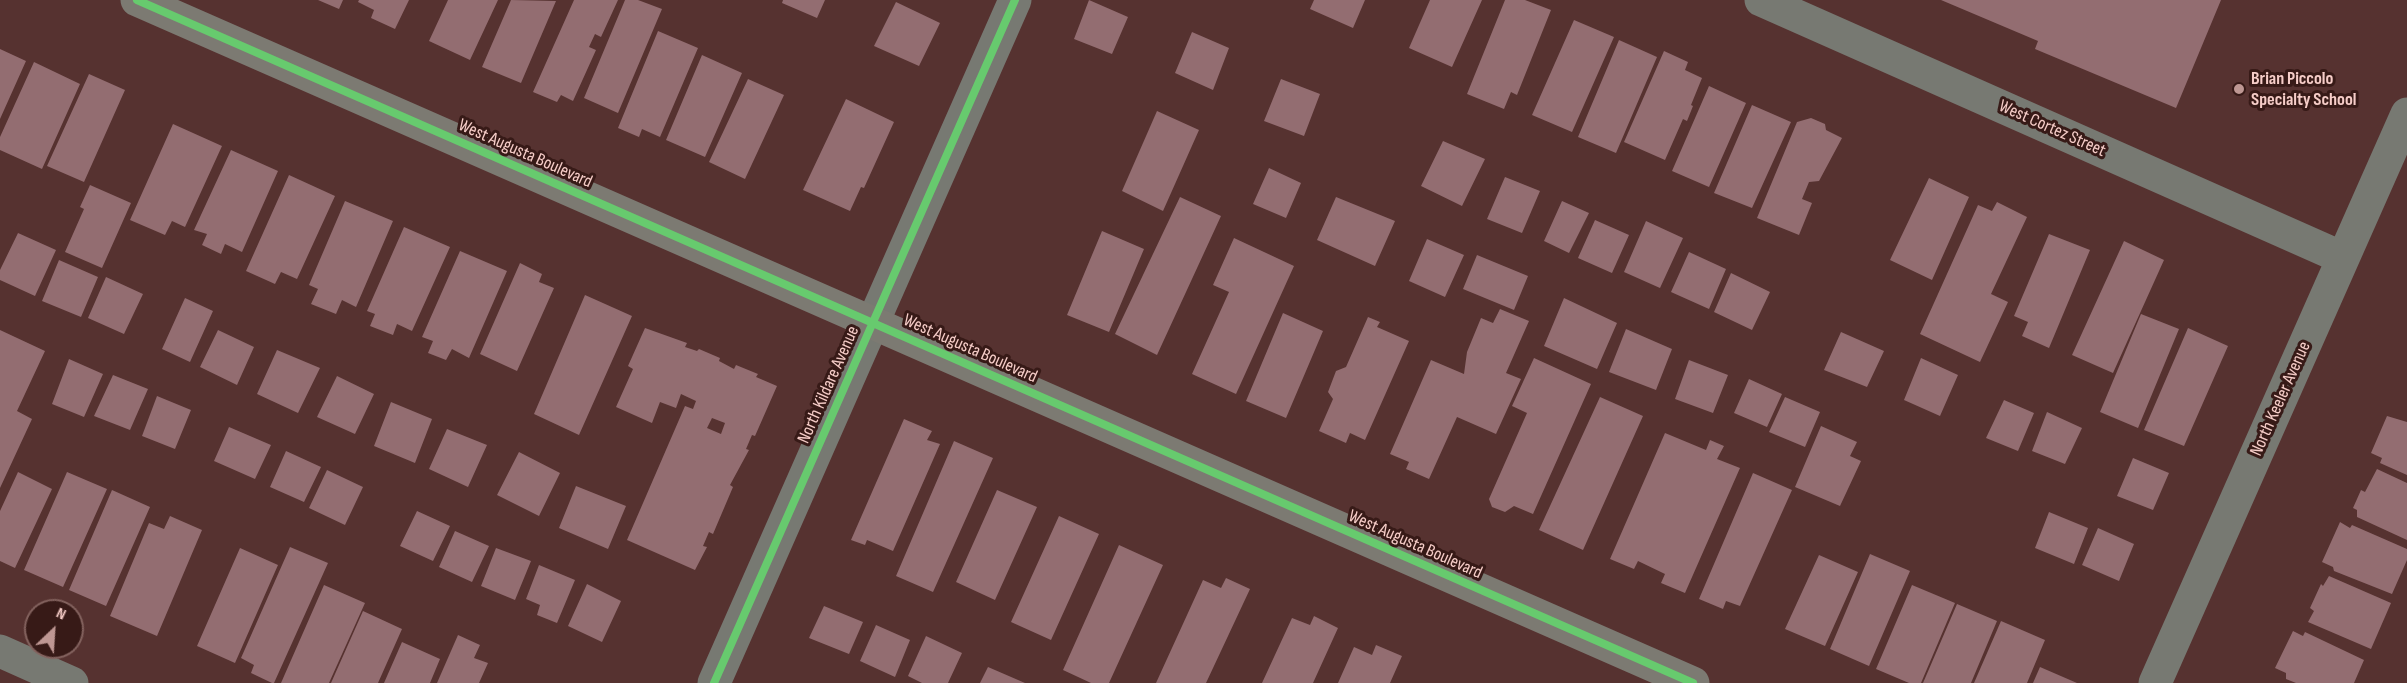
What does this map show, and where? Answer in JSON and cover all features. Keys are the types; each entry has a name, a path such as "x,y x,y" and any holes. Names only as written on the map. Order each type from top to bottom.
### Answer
{"street":[{"name":"West Augusta Boulevard","path":"137,0 1693,683"},
{"name":"North Kildare Avenue","path":"714,683 1015,0"},
{"name":"West Cortez Street","path":"1761,0 2343,258"},
{"name":"North Keeler Avenue","path":"2155,683 2407,114"},
{"path":"0,651 72,683"}],"building":[{"path":"318,0 343,0 339,9"},
{"path":"359,0 409,0 395,29 371,18 374,10 358,2"},
{"path":"448,0 498,0 470,60 429,41"},
{"path":"511,0 556,1 521,83 482,67"},
{"path":"574,0 618,0 601,37 595,34 589,47 596,50 573,101 561,95 557,102 533,92"},
{"path":"625,0 638,0 662,9 618,113 584,98"},
{"path":"783,0 825,0 817,18 782,3"},
{"path":"1089,0 1128,17 1112,54 1074,39"},
{"path":"1314,0 1365,0 1353,28 1310,9"},
{"path":"1430,0 1482,0 1452,67 1409,48"},
{"path":"1505,0 1525,0 1551,10 1517,95 1511,92 1504,109 1467,94"},
{"path":"1941,0 2221,0 2176,108 2035,49 2038,41"},
{"path":"896,2 940,23 919,66 874,46"},
{"path":"1574,20 1614,37 1572,132 1532,115"},
{"path":"658,31 698,48 660,137 642,129 639,137 618,128"},
{"path":"1192,32 1229,48 1213,90 1175,73"},
{"path":"1619,40 1657,57 1616,153 1578,137"},
{"path":"0,49 26,61 0,119"},
{"path":"1664,51 1688,62 1685,70 1702,78 1687,121 1683,119 1665,160 1624,142"},
{"path":"702,55 742,73 705,157 666,140"},
{"path":"34,62 80,84 42,169 0,150 0,137"},
{"path":"89,74 125,90 84,182 47,166"},
{"path":"748,79 784,95 745,179 709,162"},
{"path":"1281,79 1320,94 1304,136 1264,121"},
{"path":"1709,86 1746,103 1709,187 1672,171"},
{"path":"846,99 894,122 864,188 861,187 850,211 803,190"},
{"path":"1752,105 1791,122 1752,208 1714,193"},
{"path":"1157,111 1199,130 1163,211 1122,191"},
{"path":"1811,118 1825,124 1826,130 1842,138 1819,181 1809,182 1802,199 1812,203 1799,235 1757,218 1797,122"},
{"path":"173,124 222,146 185,227 172,221 165,235 130,220"},
{"path":"1443,141 1485,159 1462,206 1421,186"},
{"path":"231,150 278,171 242,252 225,244 221,254 202,245 207,234 194,230"},
{"path":"1269,168 1301,183 1286,218 1253,204"},
{"path":"289,175 335,196 297,279 281,272 275,284 246,271"},
{"path":"1505,177 1540,191 1522,233 1487,219"},
{"path":"1929,178 1969,197 1932,280 1890,260"},
{"path":"90,185 131,203 102,268 65,252 84,209 80,207"},
{"path":"1180,197 1221,216 1157,355 1115,334"},
{"path":"1336,197 1395,221 1375,266 1317,240"},
{"path":"345,201 393,221 356,307 342,300 336,314 311,304 318,289 309,285"},
{"path":"1562,201 1589,213 1569,253 1544,241"},
{"path":"1997,202 2027,217 1991,294 2008,302 1980,362 1920,334 1978,205 1992,211"},
{"path":"1595,220 1629,235 1612,273 1578,258"},
{"path":"1646,221 1683,238 1660,288 1624,272"},
{"path":"404,227 450,247 412,331 397,324 393,335 370,326 375,314 367,311"},
{"path":"1102,231 1144,249 1109,332 1067,315"},
{"path":"18,233 56,250 35,296 0,280 0,270"},
{"path":"2049,234 2090,250 2049,348 2022,336 2028,322 2014,316"},
{"path":"1234,238 1294,266 1236,394 1192,374 1229,292 1213,285"},
{"path":"1427,239 1464,255 1445,297 1409,281"},
{"path":"2124,241 2164,260 2113,373 2072,355"},
{"path":"460,251 507,271 469,358 452,349 446,360 428,353 433,341 422,337"},
{"path":"1689,252 1726,269 1709,309 1671,292"},
{"path":"1477,255 1528,276 1514,310 1463,289"},
{"path":"59,260 98,277 81,317 42,301"},
{"path":"520,263 542,274 539,282 554,288 517,371 480,354"},
{"path":"1731,273 1770,292 1752,330 1714,312"},
{"path":"106,277 143,294 124,334 88,318"},
{"path":"585,295 632,316 579,435 534,414"},
{"path":"185,298 213,311 190,362 162,349"},
{"path":"1564,298 1617,323 1597,369 1544,346"},
{"path":"1500,309 1529,321 1506,373 1521,379 1496,434 1457,417 1429,479 1406,469 1409,462 1390,454 1431,360 1464,374 1467,352 1481,318 1493,323"},
{"path":"1283,313 1323,331 1286,418 1246,401"},
{"path":"2141,314 2179,329 2138,428 2100,412"},
{"path":"1368,317 1380,322 1377,327 1409,341 1365,440 1350,433 1346,443 1319,431 1333,399 1328,392 1336,371 1346,367"},
{"path":"645,328 687,343 685,347 697,351 699,349 720,358 719,361 734,369 736,365 758,374 756,377 777,386 755,436 752,435 746,449 749,450 730,485 733,487 713,534 709,532 703,546 707,547 695,570 627,540 685,406 693,409 696,401 681,394 676,408 660,402 652,423 616,407 633,369 628,366","holes":["712,418 725,423 721,434 707,428"]},
{"path":"2188,328 2228,346 2184,446 2144,430"},
{"path":"1626,329 1672,349 1656,390 1609,372"},
{"path":"0,330 45,351 17,411 32,419 0,488"},
{"path":"218,330 254,347 237,385 200,367"},
{"path":"1841,332 1884,351 1867,387 1824,370"},
{"path":"277,350 320,368 298,413 257,394"},
{"path":"1534,358 1591,384 1533,514 1514,506 1505,512 1492,507 1489,499 1527,413 1512,406"},
{"path":"1921,358 1958,375 1940,416 1904,400"},
{"path":"69,359 103,374 84,417 52,404"},
{"path":"1689,360 1728,375 1713,413 1675,399"},
{"path":"113,375 148,389 130,430 94,416"},
{"path":"337,376 374,394 355,434 317,417"},
{"path":"1749,379 1782,394 1767,427 1734,413"},
{"path":"157,396 191,410 175,449 142,436"},
{"path":"1600,397 1643,416 1583,550 1539,530"},
{"path":"1785,397 1820,412 1805,447 1769,432"},
{"path":"2004,400 2034,413 2018,451 1986,438"},
{"path":"391,402 432,419 415,463 374,446"},
{"path":"2047,412 2082,428 2065,464 2032,451"},
{"path":"2387,416 2407,422 2407,475 2380,463 2382,458 2371,453"},
{"path":"904,419 932,431 927,440 940,444 893,551 867,540 865,545 851,540"},
{"path":"1821,426 1857,442 1850,456 1861,461 1840,506 1795,487"},
{"path":"229,427 271,445 255,479 214,461"},
{"path":"447,429 487,445 468,487 429,469"},
{"path":"1665,433 1706,450 1710,440 1724,446 1717,459 1740,468 1685,593 1661,583 1665,574 1638,561 1634,569 1610,559"},
{"path":"954,441 993,458 933,592 896,576"},
{"path":"286,451 321,467 304,502 270,487"},
{"path":"519,452 560,473 539,516 497,495"},
{"path":"2133,458 2169,473 2153,510 2117,496"},
{"path":"2377,469 2407,483 2407,540 2357,517 2357,510 2353,508 2361,490 2365,492"},
{"path":"327,470 363,487 345,525 309,508"},
{"path":"18,472 52,489 15,568 0,561 0,511"},
{"path":"67,472 107,489 63,587 24,570"},
{"path":"1753,473 1792,490 1740,606 1726,601 1723,609 1699,599"},
{"path":"576,486 626,506 608,549 559,528"},
{"path":"112,490 150,507 106,606 69,590"},
{"path":"997,490 1037,507 995,600 956,582"},
{"path":"417,511 450,526 433,561 400,546"},
{"path":"2049,512 2088,528 2074,564 2035,548"},
{"path":"170,516 202,530 157,636 110,616 149,523 164,529"},
{"path":"1059,516 1099,534 1051,640 1011,622"},
{"path":"2340,522 2350,528 2352,525 2407,549 2407,560 2392,594 2334,571 2333,567 2322,562"},
{"path":"2098,528 2134,544 2119,581 2082,565"},
{"path":"455,531 489,546 472,582 439,567"},
{"path":"1119,545 1163,565 1109,683 1091,683 1063,670"},
{"path":"290,547 328,563 274,683 272,683 251,673 254,665 241,658"},
{"path":"240,548 278,565 235,663 197,646"},
{"path":"496,548 531,561 515,600 481,586"},
{"path":"1870,554 1910,571 1869,666 1830,649"},
{"path":"1819,555 1858,572 1825,646 1785,629"},
{"path":"539,565 575,580 557,623 537,615 540,605 526,599"},
{"path":"2329,576 2391,603 2371,649 2308,622 2314,611 2310,608 2321,584 2323,586"},
{"path":"1226,578 1250,589 1206,683 1156,683 1203,580 1221,588"},
{"path":"587,584 621,601 602,642 568,626"},
{"path":"324,585 365,603 329,683 281,683"},
{"path":"1912,585 1955,603 1921,683 1909,683 1876,669"},
{"path":"1957,604 1997,621 1971,683 1923,683"},
{"path":"824,606 863,622 849,654 809,638"},
{"path":"363,611 402,629 378,683 331,683"},
{"path":"1314,616 1338,628 1313,683 1262,683 1292,618 1310,625"},
{"path":"2001,621 2045,640 2027,683 1974,683"},
{"path":"876,625 910,640 895,677 860,661"},
{"path":"2293,631 2303,636 2305,632 2364,660 2354,683 2296,683 2286,679 2286,673 2275,668"},
{"path":"458,635 480,645 474,658 488,663 479,683 437,683"},
{"path":"926,636 962,653 948,683 922,683 908,676"},
{"path":"402,642 440,659 430,683 384,683"},
{"path":"1376,645 1402,656 1390,683 1338,683 1354,647 1372,655"},
{"path":"988,667 1025,683 980,683"},
{"path":"2040,667 2077,683 2033,683"}],"cycle path":[{"path":"137,0 1693,683"},
{"path":"714,683 1015,0"}],"place":[{"name":"Brian Piccolo Specialty School","path":"2239,89"}]}
